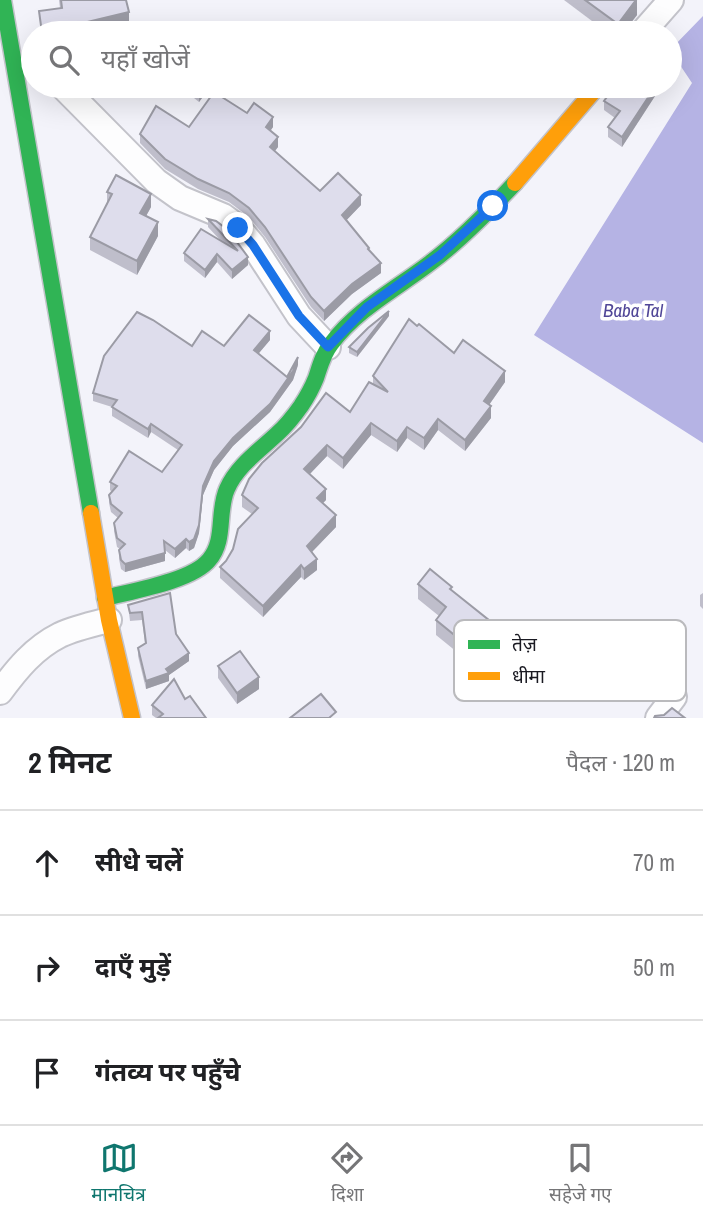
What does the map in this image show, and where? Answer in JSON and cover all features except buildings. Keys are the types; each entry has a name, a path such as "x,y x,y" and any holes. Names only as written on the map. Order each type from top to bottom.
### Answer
{"street":[{"path":"3,0 21,55"},
{"path":"653,21 671,0"},
{"path":"29,98 107,609 132,718"},
{"path":"74,98 156,181 180,198 223,216 238,228 253,245 299,316 328,347"},
{"path":"0,692 19,666 40,647 107,609 200,569 209,562 217,548 220,509 233,476 294,416 313,385 328,347 367,307 440,255 493,206 588,98"},
{"path":"658,718 671,701"}],"water":[{"name":"Baba Tal","path":"703,16 703,443 534,335 692,83 682,68 682,38"}],"traffic: fast":[{"path":"3,0 91,513"},
{"path":"105,598 176,579 189,574 209,560 218,544 222,507 231,481 242,466 284,428 298,410 311,389 331,344 365,310 453,245 515,183"}],"traffic: slow":[{"path":"515,183 588,98"},
{"path":"91,513 109,620 132,718"}],"route":[{"path":"238,228 253,245 299,316 328,347 367,307 440,255 493,206"}]}
